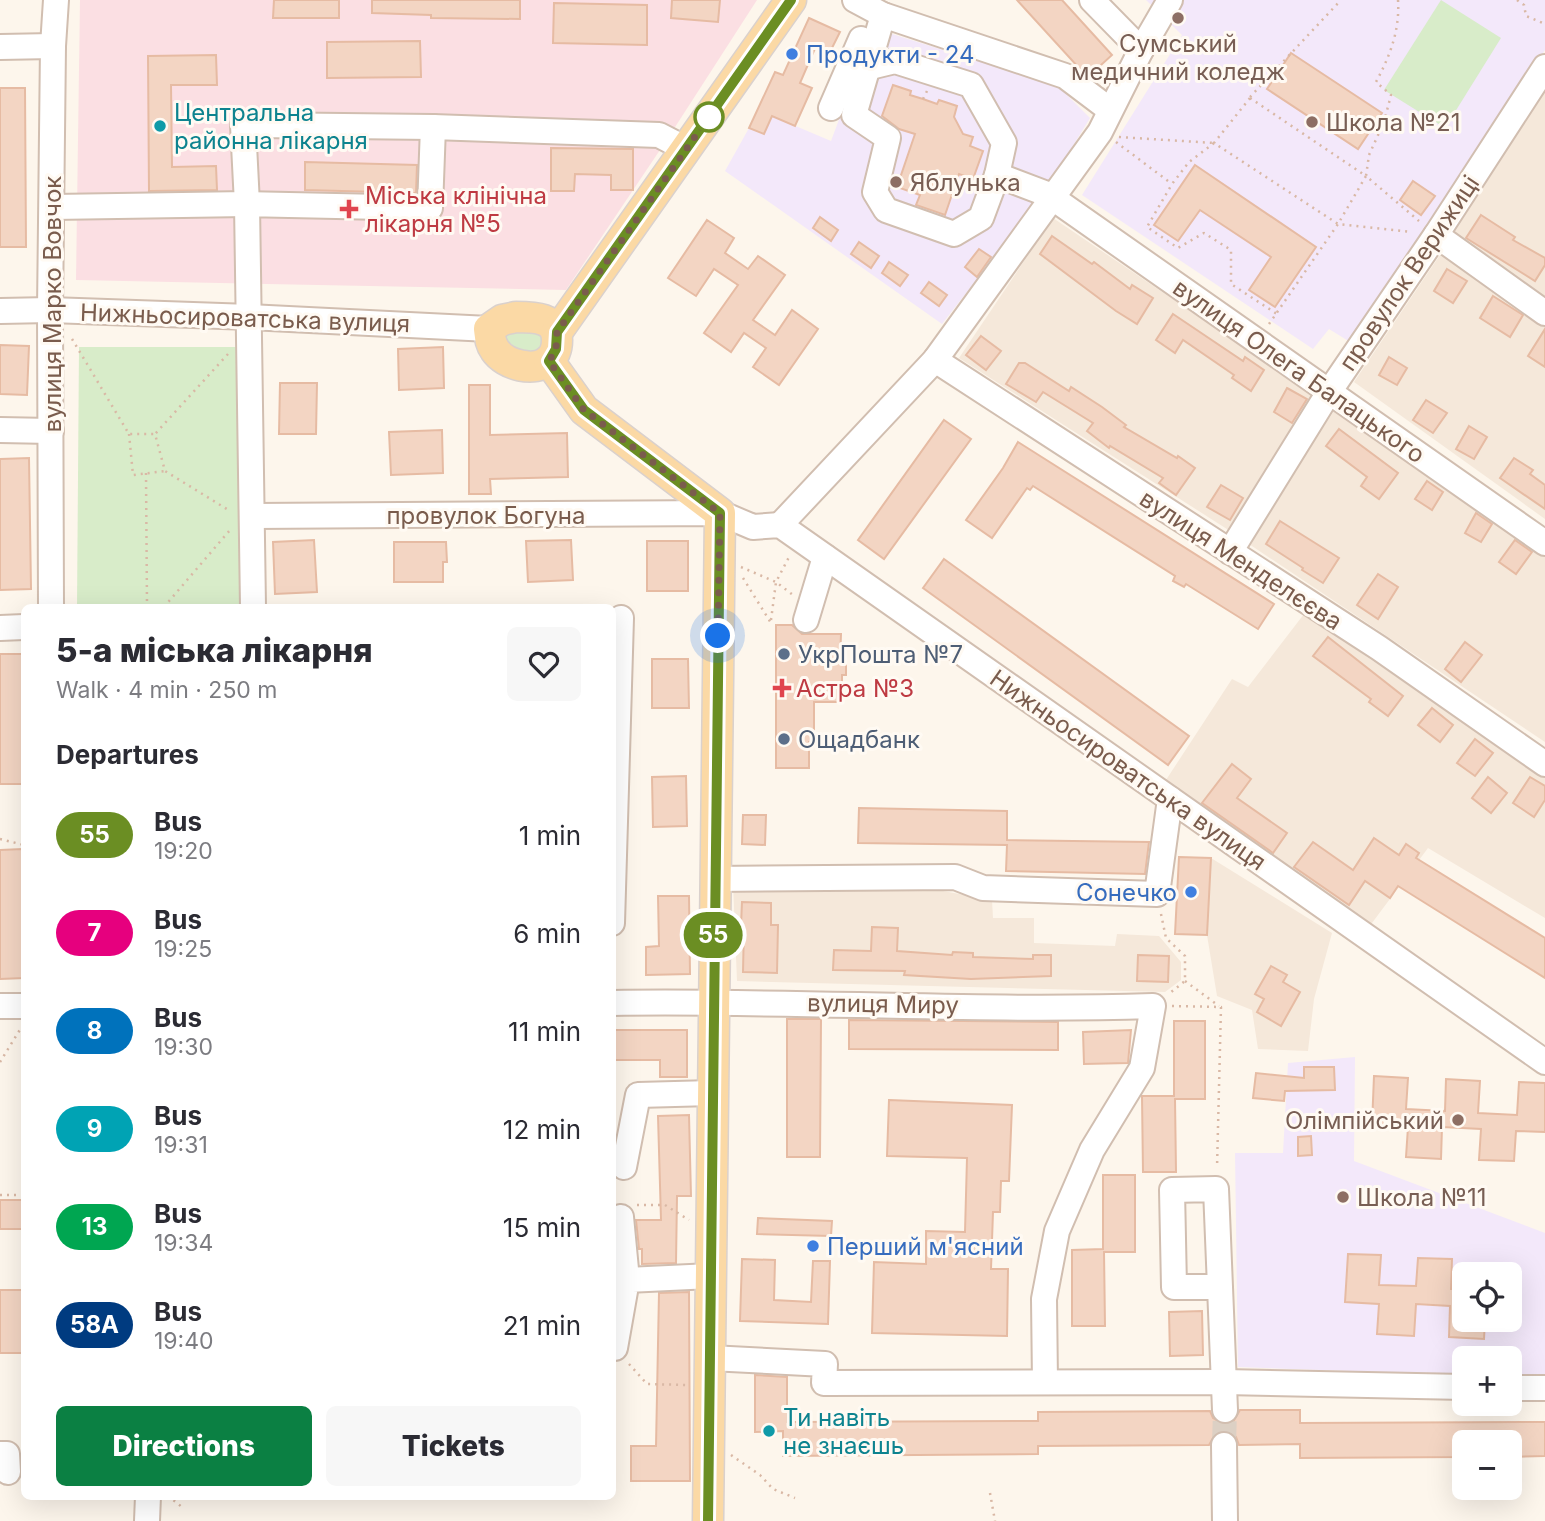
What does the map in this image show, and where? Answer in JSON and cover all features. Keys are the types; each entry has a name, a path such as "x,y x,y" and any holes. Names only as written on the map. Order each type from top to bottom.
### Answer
{"main road":[{"path":"489,329 490,341 496,352 506,361 533,367 549,361 556,349 557,332 791,0"},
{"name":"Нижньосироватська вулиця","path":"489,329 502,320 537,317 550,323 557,332"},
{"path":"549,361 584,410 720,513 708,1521"}],"street":[{"name":"вулиця Марко Вовчок","path":"51,604 50,310 55,0"},
{"path":"1092,0 1142,50"},
{"path":"720,513 753,527 789,531 935,360 1100,132 1170,0"},
{"path":"870,8 1065,76 1110,110"},
{"path":"866,68 895,61 971,85 1004,144 997,175 981,218 954,234 886,210 875,192 888,138 854,115 866,68 870,8"},
{"path":"831,108 870,8"},
{"path":"0,47 53,46"},
{"name":"провулок Верижиці","path":"1230,552 1329,392 1436,235 1545,67"},
{"path":"252,604 238,518 250,317 243,125 433,127 659,135 686,149"},
{"path":"53,208 247,204 430,208 433,127"},
{"name":"вулиця Олега Балацького","path":"997,175 1047,194 1545,543"},
{"path":"1436,235 1545,313"},
{"name":"Нижньосироватська вулиця","path":"0,311 50,310 250,317 489,329"},
{"name":"вулиця Менделєєва","path":"935,360 1379,648 1545,764"},
{"path":"0,430 51,430"},
{"name":"провулок Богуна","path":"238,518 720,513"},
{"name":"Нижньосироватська вулиця","path":"789,531 1545,1062"},
{"path":"806,620 825,556"},
{"path":"616,787 621,618"},
{"path":"0,628 21,627"},
{"path":"714,879 955,877 983,888 1157,894 1170,799"},
{"name":"вулиця Миру","path":"616,1003 713,1002 1070,1009 1153,1006"},
{"path":"0,1006 21,1016"},
{"path":"1045,1382 1044,1299 1057,1231 1092,1150 1142,1068 1153,1006"},
{"path":"624,1167 638,1095 712,1094"},
{"path":"1220,1287 1174,1287 1172,1190 1216,1189 1224,1382 1225,1410"},
{"path":"616,1338 627,1280 626,1211"},
{"path":"627,1280 711,1276"},
{"path":"710,1358 825,1364 824,1382 1224,1382 1452,1387"},
{"path":"1522,1388 1545,1388"},
{"path":"1224,1445 1225,1521"},
{"path":"147,1521 148,1500"}],"path":[{"path":"1277,314 1231,284 1231,250 1204,233 1178,248 1147,227 1172,184 1189,162 1214,143 1250,98 1341,0"},
{"path":"1255,341 1277,314 1366,176 1369,155 1384,122 1391,95 1376,82 1391,55 1399,16 1398,0"},
{"path":"1517,0 1524,5 1526,16 1545,24"},
{"path":"1250,98 1366,176 1436,235"},
{"path":"1172,184 1108,137 1214,143 1338,223 1436,235"},
{"path":"72,340 129,434 133,475 165,471 238,518 166,604"},
{"path":"129,434 155,434 234,348"},
{"path":"155,434 165,471"},
{"path":"146,474 146,604"},
{"path":"776,582 734,564 771,622 776,582 789,531"},
{"path":"0,839 21,844"},
{"path":"1157,894 1166,938 1185,956 1185,981"},
{"path":"1153,1006 1185,981"},
{"path":"1185,981 1221,1007"},
{"path":"1153,1006 1221,1007"},
{"path":"1216,1189 1221,1007"},
{"path":"0,1062 21,1021"},
{"path":"0,1195 21,1195"},
{"path":"626,1211 665,1205 696,1225"},
{"path":"616,1350 647,1384 697,1385"},
{"path":"728,1452 760,1475 773,1489 795,1498"},
{"path":"990,1493 995,1521"},
{"path":"173,1500 182,1507"}],"shaded area":[{"name":"Міська клінічна лікарня №5","path":"80,0 757,0 566,290 76,280"},
{"name":"Школа №21","path":"1146,0 1545,0 1545,50 1350,342 1329,329 1313,349 1082,195 1182,35"},
{"name":"Яблунька","path":"873,28 1058,86 1090,118 1044,193 942,324 725,171 749,128 764,134 772,116 831,141"},
{"path":"1545,85 1545,302 1450,234"},
{"path":"1053,218 1316,396 1230,531 959,358"},
{"path":"1442,252 1545,324 1545,519 1354,382"},
{"path":"1336,408 1545,555 1545,742 1246,542"},
{"path":"1304,614 1545,778 1545,918 1428,848 1369,927 1164,783 1232,679 1248,687"},
{"path":"1211,858 1332,933 1314,999 1308,1051 1258,1049 1252,1010 1217,996 1207,935"},
{"path":"733,883 932,889 992,900 993,918 1034,918 1034,943 1115,946 1117,934 1159,936 1181,962 1181,980 1165,992 737,981"},
{"name":"Школа №11","path":"1355,1057 1354,1161 1545,1233 1545,1378 1522,1377 1522,1346 1452,1346 1452,1375 1238,1367 1235,1153 1283,1153 1288,1063"}],"green space":[{"path":"1441,0 1501,38 1445,128 1384,90"},
{"path":"506,329 537,331 543,338 537,350 525,356 502,336"},
{"path":"79,347 247,347 246,604 77,604"}],"building":[{"path":"274,0 339,0 339,18 273,18"},
{"path":"372,0 520,0 520,19 431,18 431,15 372,13"},
{"path":"672,0 720,0 718,22 671,18"},
{"path":"1017,0 1062,0 1112,55 1089,76"},
{"path":"554,3 647,5 647,45 553,43"},
{"path":"809,18 840,32 830,52 816,46 800,83 812,88 795,126 772,116 764,134 749,128 775,72 783,75"},
{"path":"420,41 421,77 327,78 327,42"},
{"path":"1291,53 1382,113 1358,149 1267,89"},
{"name":"Центральна районна лікарня","path":"216,55 217,85 171,85 172,167 216,166 217,190 149,191 148,56"},
{"path":"893,85 911,91 910,95 937,104 939,100 957,106 954,117 963,134 973,137 970,146 983,151 973,179 959,174 945,215 916,205 920,195 897,187 915,134 899,129 882,116"},
{"path":"0,88 25,88 26,247 0,247"},
{"path":"551,148 633,149 633,190 611,190 611,175 575,174 574,191 551,191"},
{"path":"305,162 417,165 416,193 305,190"},
{"path":"1195,165 1316,247 1275,307 1249,290 1271,257 1200,210 1178,241 1154,225"},
{"path":"1413,181 1435,196 1421,215 1400,200"},
{"path":"1481,215 1515,237 1513,240 1545,258 1545,265 1535,281 1466,238"},
{"path":"820,217 838,230 831,241 813,228"},
{"path":"707,220 734,238 725,253 748,269 758,256 785,275 753,320 775,335 792,310 818,329 779,385 753,367 766,348 744,333 731,352 704,333 738,285 714,269 696,296 668,278"},
{"path":"1052,236 1130,289 1132,285 1153,298 1137,324 1040,254"},
{"path":"859,242 879,256 871,268 851,254"},
{"path":"979,249 991,257 977,277 965,267"},
{"path":"889,262 908,275 900,286 882,273"},
{"path":"1447,269 1467,281 1453,303 1434,291"},
{"path":"929,282 947,295 939,306 921,293"},
{"path":"1493,296 1523,315 1510,337 1480,318"},
{"path":"1173,314 1243,361 1245,357 1264,370 1251,391 1232,378 1234,375 1183,340 1175,353 1156,340"},
{"path":"1545,329 1545,367 1528,356"},
{"path":"981,336 1001,351 986,370 966,355"},
{"path":"0,345 29,346 27,395 0,394"},
{"path":"443,347 444,388 399,390 398,349"},
{"path":"1389,357 1407,368 1397,385 1379,375"},
{"path":"1019,363 1025,363 1069,391 1071,387 1126,425 1124,427 1195,468 1176,495 1159,483 1163,478 1110,446 1109,448 1087,431 1093,423 1043,392 1036,402 1006,384"},
{"path":"280,383 317,383 316,434 279,434"},
{"path":"469,385 490,385 490,435 567,433 568,477 490,479 491,494 469,494"},
{"path":"1287,388 1307,399 1292,423 1274,412"},
{"path":"1426,400 1447,413 1433,433 1413,420"},
{"path":"944,420 971,439 884,559 858,540"},
{"path":"1469,426 1487,437 1474,459 1456,449"},
{"path":"1339,429 1398,473 1379,499 1361,486 1367,477 1326,446"},
{"path":"442,430 443,473 391,475 389,432"},
{"path":"1018,442 1274,604 1258,629 1186,584 1184,587 1173,581 1175,576 1033,486 1030,490 1027,488 992,538 966,520"},
{"path":"29,458 31,589 0,590 0,459"},
{"path":"1514,458 1533,470 1530,474 1545,485 1545,509 1500,478"},
{"path":"1427,481 1443,492 1432,510 1415,499"},
{"path":"1221,485 1243,498 1230,520 1207,507"},
{"path":"1476,513 1492,524 1481,542 1465,533"},
{"path":"1280,521 1339,558 1323,583 1266,544"},
{"path":"314,540 317,592 275,594 273,542"},
{"path":"571,540 573,580 528,582 526,541"},
{"path":"1515,540 1532,552 1516,574 1499,562"},
{"path":"647,541 688,541 688,591 647,591"},
{"path":"394,542 446,542 447,562 443,562 443,582 394,582"},
{"path":"944,559 1189,736 1168,765 923,588"},
{"path":"1378,574 1398,587 1378,619 1357,605"},
{"path":"776,625 792,625 802,634 841,634 840,662 846,662 846,675 842,675 842,702 814,702 814,742 809,742 809,768 776,768"},
{"path":"1328,637 1403,696 1388,716 1369,702 1371,699 1313,656"},
{"path":"1465,642 1482,655 1461,682 1445,669"},
{"path":"0,654 21,654 21,784 0,784"},
{"path":"652,659 688,659 689,708 652,708"},
{"path":"1432,708 1453,725 1440,742 1418,725"},
{"path":"1475,739 1493,753 1475,776 1457,763"},
{"path":"1232,764 1251,779 1237,798 1287,833 1273,853 1202,803"},
{"path":"686,776 687,826 653,827 652,777"},
{"path":"1488,777 1507,793 1491,813 1472,798"},
{"path":"1530,777 1545,786 1545,800 1534,817 1513,803"},
{"path":"859,808 1007,811 1007,840 1149,842 1145,874 1006,871 1007,845 858,843"},
{"path":"743,815 766,815 765,845 742,844"},
{"path":"1374,838 1399,855 1406,844 1419,853 1416,858 1545,938 1545,978 1398,886 1390,898 1365,881 1349,905 1294,867 1313,842 1353,870"},
{"path":"21,849 21,978 0,979 0,850"},
{"path":"1179,857 1211,858 1207,935 1175,934"},
{"path":"658,896 689,896 690,974 646,975 646,947 659,946"},
{"path":"742,902 771,903 771,925 778,925 777,973 743,972"},
{"path":"872,927 898,928 897,951 952,955 953,952 973,953 973,957 1033,959 1033,955 1051,955 1051,976 971,979 904,975 905,971 833,970 834,950 871,951"},
{"path":"1138,955 1169,956 1168,982 1137,981"},
{"path":"1271,966 1287,975 1283,982 1300,992 1281,1026 1257,1012 1264,999 1255,994"},
{"path":"787,1019 821,1019 820,1157 787,1157"},
{"path":"849,1020 1058,1022 1058,1050 849,1049"},
{"path":"1174,1021 1205,1021 1205,1099 1175,1099 1176,1172 1143,1172 1142,1096 1174,1096"},
{"path":"616,1030 687,1030 687,1077 660,1077 660,1060 616,1060"},
{"path":"1131,1030 1128,1063 1084,1064 1083,1032"},
{"path":"1304,1067 1334,1067 1335,1090 1285,1091 1284,1101 1253,1098 1256,1073 1304,1078"},
{"name":"Олімпійський","path":"1374,1076 1408,1078 1406,1109 1445,1111 1446,1079 1480,1081 1478,1113 1517,1115 1519,1082 1545,1083 1545,1132 1516,1131 1514,1161 1479,1160 1481,1129 1442,1127 1441,1159 1406,1157 1408,1127 1372,1125"},
{"path":"889,1100 1012,1105 1009,1181 1001,1181 1000,1212 993,1212 991,1269 1008,1269 1007,1336 872,1333 874,1262 926,1264 926,1231 965,1232 967,1158 887,1156"},
{"path":"689,1115 691,1196 677,1196 676,1263 642,1264 636,1220 661,1220 658,1116"},
{"path":"1311,1136 1312,1155 1298,1156 1298,1137"},
{"path":"1103,1175 1135,1175 1135,1252 1104,1252 1105,1326 1072,1326 1072,1250 1103,1249"},
{"path":"0,1200 21,1200 21,1229 0,1229"},
{"path":"758,1218 832,1221 831,1236 757,1234"},
{"path":"1348,1254 1381,1255 1379,1285 1416,1286 1418,1258 1452,1259 1452,1332 1484,1332 1484,1339 1449,1337 1450,1306 1416,1304 1414,1336 1377,1334 1379,1304 1345,1302"},
{"path":"742,1259 775,1260 774,1300 811,1302 813,1261 830,1261 828,1324 740,1321"},
{"path":"0,1290 21,1290 21,1353 0,1353"},
{"path":"689,1292 690,1481 631,1481 631,1446 656,1446 659,1293"},
{"path":"1202,1311 1203,1355 1170,1356 1169,1312"},
{"path":"755,1375 787,1377 787,1422 1038,1421 1038,1412 1210,1411 1213,1418 1225,1425 1233,1422 1240,1410 1300,1410 1300,1423 1545,1422 1545,1456 1522,1457 1522,1430 1452,1430 1452,1457 1300,1458 1300,1444 1239,1445 1236,1437 1224,1430 1216,1433 1209,1445 1038,1446 1038,1454 783,1456 783,1431 755,1432"}],"tunnel":[{"path":"1224,1445 1225,1410"}],"bus line":[{"name":"55","path":"708,1521 720,513 584,410 549,361 556,349 557,332 791,0"}],"place":[{"name":"Сумський медичний коледж","path":"1178,18"},
{"name":"Продукти - 24","path":"792,54"},
{"name":"Школа №21","path":"1312,122"},
{"name":"Центральна районна лікарня","path":"160,126"},
{"name":"Яблунька","path":"896,182"},
{"name":"Міська клінічна лікарня №5","path":"349,209"},
{"name":"УкрПошта №7","path":"784,654"},
{"name":"Астра №3","path":"782,688"},
{"name":"Ощадбанк","path":"784,739"},
{"name":"Сонечко","path":"1191,892"},
{"name":"Олімпійський","path":"1458,1120"},
{"name":"Школа №11","path":"1343,1197"},
{"name":"Перший м'ясний","path":"813,1246"},
{"name":"Ти навіть не знаєшь","path":"769,1431"}],"route":[{"path":"709,117 557,332 556,349 549,361 584,410 720,513 718,636"}]}
